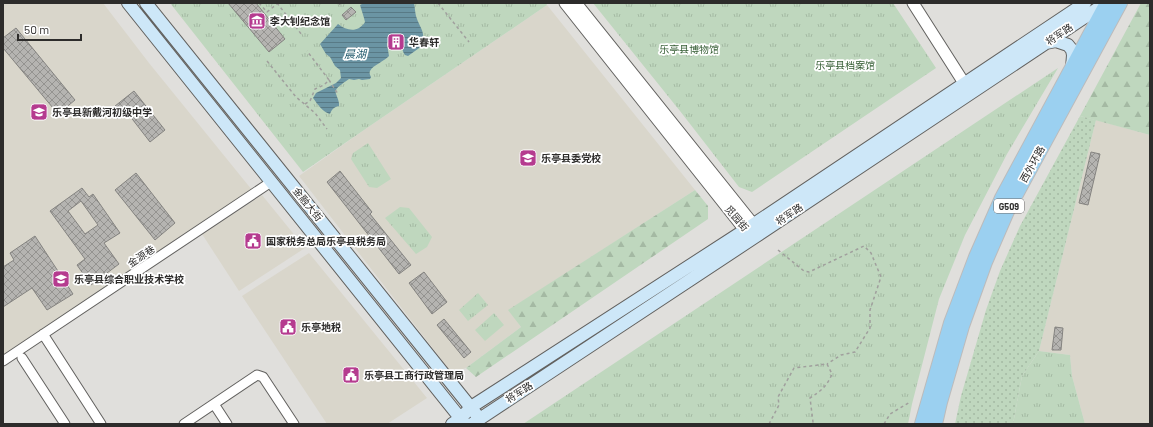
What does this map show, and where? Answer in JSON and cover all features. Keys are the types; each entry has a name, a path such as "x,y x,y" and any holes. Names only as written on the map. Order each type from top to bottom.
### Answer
{"main road":[{"name":"金融大街","path":"128,3 271,182 459,422"},
{"name":"金融大街","path":"146,3 471,407 479,422"},
{"name":"将军路","path":"459,422 471,407 751,231 968,87 1085,3"},
{"name":"将军路","path":"968,87 1045,43 1106,3"},
{"name":"西外环路","path":"922,424 951,323 976,257 1002,198 1106,3"},
{"name":"西外环路","path":"935,424 962,326 985,262 1005,216 1120,3"},
{"path":"1045,43 1056,41 1068,45 1072,50 1073,55 1072,68"},
{"name":"将军路","path":"479,422 751,231"}],"street":[{"name":"觅园街","path":"565,3 751,231"},
{"name":"觅园街","path":"576,3 751,231"},
{"path":"913,3 968,87"},
{"name":"金源巷","path":"3,361 271,182"},
{"path":"43,334 101,424"},
{"path":"22,358 65,424"},
{"path":"184,424 257,375 264,377 294,424"},
{"path":"214,404 227,424"}],"path":[{"path":"260,3 267,12 277,4 302,35"},
{"path":"438,3 468,42"},
{"path":"307,51 338,94"},
{"path":"267,61 296,97 315,113 327,129"},
{"path":"305,104 310,101 315,90 329,80"},
{"path":"769,424 779,405 778,397 794,368 827,364 841,355 855,352 870,328 870,310 881,277 871,253 864,246 809,272 804,271 778,250"},
{"path":"814,424 810,398 822,390 829,382 832,374 827,364"},
{"path":"884,424 890,414 910,402"}],"shaded area":[{"name":"乐亭县综合职业技术学校","path":"3,3 103,3 149,63 252,190 3,356"},
{"name":"乐亭县委党校","path":"547,5 695,190 509,310 521,327 466,368 452,373 299,176"},
{"path":"1096,120 1150,135 1150,424 1085,424 1072,376 1070,355 1039,351"},
{"name":"国家税务总局乐亭县税务局","path":"262,195 305,248 239,291 202,234"},
{"name":"乐亭县工商行政管理局","path":"309,253 427,398 387,424 327,424 242,296"}],"green space":[{"name":"李大钊纪念馆","path":"170,3 546,3 547,5 303,172"},
{"name":"乐亭县档案馆","path":"593,3 893,3 936,68 752,192 739,187"},
{"path":"1141,3 1150,3 1150,135 1080,116"},
{"path":"1058,68 1007,154 965,235 939,299 908,424 523,424"},
{"path":"1080,116 1096,120 1039,351 1022,376 1013,424 955,424 961,396 986,310 1000,271 1020,226"},
{"path":"368,143 391,179 377,188 369,187 351,159 353,153"},
{"path":"695,190 708,206 708,219 476,377 466,368 521,327 508,310"},
{"path":"400,207 409,208 432,237 427,247 416,254 385,218"},
{"path":"478,293 488,305 468,321 459,310"},
{"path":"494,313 504,325 485,341 475,330"},
{"path":"1039,351 1070,355 1072,376 1085,424 1013,424 1022,376"},
{"path":"744,414 751,424 730,424"}],"water":[{"name":"晨湖","path":"364,3 414,3 416,16 423,33 422,46 408,56 405,55 403,52 402,41 399,36 396,34 391,35 387,44 389,56 370,71 370,79 349,79 338,87 336,95 339,101 339,106 333,108 330,114 323,110 313,98 316,93 336,83 341,78 340,70 335,66 320,44 338,24 352,30 362,26 365,22 360,5"}],"building":[{"name":"李大钊纪念馆","path":"228,3 256,3 285,39 269,52"},
{"path":"351,7 356,12 346,20 342,15"},
{"path":"16,28 75,100 58,114 3,48 3,38"},
{"path":"134,91 165,130 150,142 126,111 117,119 110,110"},
{"path":"1091,152 1100,154 1088,205 1079,203"},
{"path":"340,171 372,212 370,214 411,265 399,274 327,182"},
{"path":"136,173 175,223 155,240 115,190"},
{"path":"82,188 89,197 93,194 120,233 104,243 119,264 91,285 77,265 85,259 50,211","holes":["81,201 98,225 85,234 68,211"]},
{"path":"35,236 73,294 47,310 32,288 3,307 3,267 14,260 10,253"},
{"path":"424,272 447,302 432,314 409,283"},
{"path":"444,319 471,352 464,358 437,325"},
{"path":"1055,327 1063,328 1061,350 1052,350"}],"place":[{"name":"李大钊纪念馆","path":"257,21"},
{"name":"华春轩","path":"396,42"},
{"name":"乐亭县新戴河初级中学","path":"39,112"},
{"name":"乐亭县委党校","path":"528,158"},
{"name":"国家税务总局乐亭县税务局","path":"253,241"},
{"name":"乐亭县综合职业技术学校","path":"61,279"},
{"name":"乐亭地税","path":"288,327"},
{"name":"乐亭县工商行政管理局","path":"351,375"}],"park label":[{"name":"乐亭县博物馆","path":"689,49"}]}
